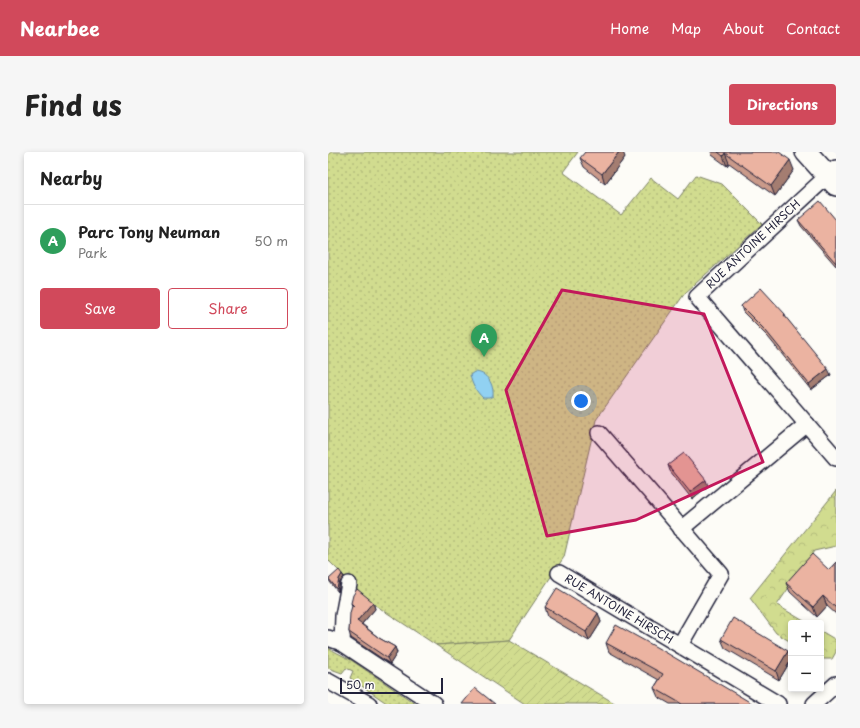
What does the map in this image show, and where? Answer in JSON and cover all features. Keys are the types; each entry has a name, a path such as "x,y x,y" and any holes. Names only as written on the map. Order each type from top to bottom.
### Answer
{"main road":[{"path":"806,152 833,176"}],"street":[{"name":"RUE ANTOINE HIRSCH","path":"833,176 697,297 836,458"},
{"path":"681,529 807,424"},
{"name":"RUE ANTOINE HIRSCH","path":"599,433 721,574 680,645"},
{"name":"RUE ANTOINE HIRSCH","path":"559,572 778,704"},
{"path":"349,584 346,593 343,616 335,641 434,704"},
{"path":"328,681 369,704"},
{"path":"814,704 836,684"}],"highlighted area":[{"path":"562,290 704,314 763,462 636,520 547,536 506,390"}],"green space":[{"path":"328,152 578,152 563,172 621,215 651,178 678,199 696,175 722,184 762,224 685,293 596,420 564,557 509,640 436,645 369,601 328,560"},
{"path":"836,491 836,546 814,551 777,605 802,620 788,620 788,640 776,633 750,598"},
{"path":"824,633 836,640 836,652 832,659 824,659"},
{"path":"509,640 616,704 525,704 436,645"},
{"path":"328,648 351,660 416,704 388,704 350,678 353,671 346,668 342,673 328,668"}],"water":[{"path":"474,372 486,376 491,383 493,396 483,398 478,393 473,385 470,375"}],"building":[{"path":"585,152 619,152 602,174 580,158"},
{"path":"718,152 779,152 790,160 771,186 725,153 723,156"},
{"path":"820,201 836,220 836,263 798,220"},
{"path":"761,288 785,314 784,315 828,369 809,384 766,331 741,306"},
{"path":"684,453 706,480 690,492 668,465"},
{"path":"812,554 829,570 836,562 836,608 823,596 813,607 786,583"},
{"path":"339,570 342,574 339,579 337,589 329,579"},
{"path":"557,588 598,613 586,632 545,607"},
{"path":"357,589 373,602 357,621 379,638 395,647 387,658 349,632 350,613 352,606 354,606 351,603 353,595"},
{"path":"733,618 788,651 776,671 721,639"},
{"path":"616,625 753,704 682,704 654,688 663,674 606,643"},
{"path":"475,688 495,704 462,704"}],"place":[{"name":"Parc Tony Neuman","path":"484,357"}]}
